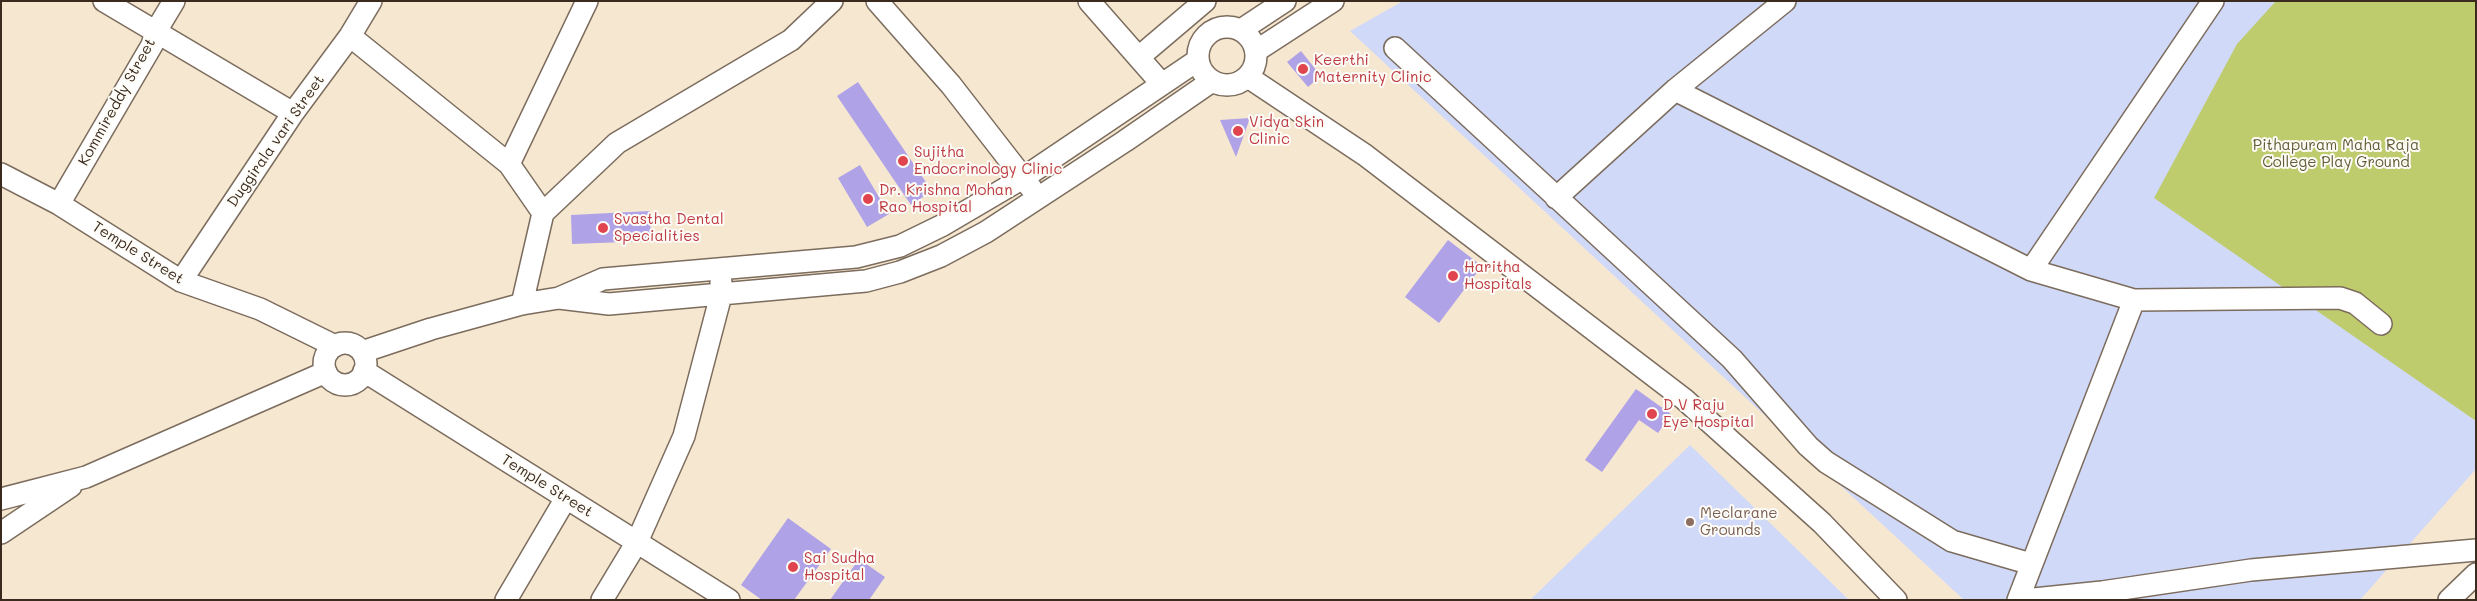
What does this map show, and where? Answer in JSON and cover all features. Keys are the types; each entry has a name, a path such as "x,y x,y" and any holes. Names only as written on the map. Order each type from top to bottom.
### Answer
{"street":[{"path":"104,1 293,113"},
{"name":"Kommireddy Street","path":"59,204 152,45 156,32 174,1"},
{"name":"Duggirala vari Street","path":"181,281 293,113 350,36 372,1"},
{"path":"509,164 587,1"},
{"path":"522,304 543,213 617,143 792,40 832,1"},
{"path":"877,1 951,85 1040,198"},
{"path":"1089,1 1161,83"},
{"path":"1140,57 1205,1"},
{"path":"1241,30 1285,1"},
{"path":"1256,51 1332,1"},
{"path":"1556,198 1675,90 1785,1"},
{"path":"2031,270 2213,1"},
{"path":"1229,26 1241,30 1251,39 1256,51 1255,64 1248,77 1237,84 1224,85 1212,81 1202,72 1198,60 1199,47 1205,36 1216,28 1229,26"},
{"path":"350,36 509,164 543,213"},
{"path":"1394,48 1732,359 1808,446 1826,462 1952,541 2031,564"},
{"path":"363,362 350,344 335,346 326,357 326,372 337,384 353,383 363,362 431,329 522,304 559,298 602,279 721,267 856,257 900,246 942,225 1023,178 1161,83 1198,60"},
{"path":"1248,77 1365,155 1684,399 1822,522 1896,600"},
{"path":"559,298 609,304 866,281 900,272 941,256 986,232 1040,198 1212,81"},
{"path":"1675,90 2031,270 2134,300 2340,298 2355,304 2381,324"},
{"name":"Temple Street","path":"1,174 59,204 181,281 260,309 335,346"},
{"path":"602,600 637,542 684,436 721,295 721,267"},
{"path":"2018,600 2134,300"},
{"name":"Temple Street","path":"363,362 566,498 724,598"},
{"path":"1,499 86,476 326,372"},
{"path":"1,533 86,476"},
{"path":"506,600 566,498"},
{"path":"2024,600 2102,592 2251,570 2476,550"},
{"path":"2449,600 2476,574"}],"shaded area":[{"path":"1403,1 2476,1 2476,469 2360,600 1964,600 1350,31"},
{"name":"Meclarane Grounds","path":"1690,445 1849,600 1530,600"}],"green space":[{"name":"Pithapuram Maha Raja College Play Ground","path":"2276,1 2476,1 2476,421 2154,198 2237,44"}],"building":[{"path":"1301,51 1321,76 1308,87 1287,62"},
{"path":"858,82 932,191 911,205 837,96"},
{"path":"1250,118 1236,157 1220,120"},
{"path":"860,165 889,214 867,227 838,178"},
{"path":"650,211 651,241 572,244 571,215"},
{"path":"1448,240 1482,266 1439,323 1405,297"},
{"path":"1636,389 1671,414 1658,433 1639,420 1602,472 1585,460"},
{"path":"788,518 831,549 794,600 762,600 741,585"},
{"path":"859,559 885,577 869,600 830,600"}],"place":[{"name":"Keerthi Maternity Clinic","path":"1303,69"},
{"name":"Vidya Skin Clinic","path":"1238,131"},
{"name":"Sujitha Endocrinology Clinic","path":"903,161"},
{"name":"Dr. Krishna Mohan Rao Hospital","path":"868,199"},
{"name":"Svastha Dental Specialities","path":"603,228"},
{"name":"Haritha Hospitals","path":"1453,276"},
{"name":"D V Raju Eye Hospital","path":"1652,414"},
{"name":"Meclarane Grounds","path":"1690,522"},
{"name":"Sai Sudha Hospital","path":"793,567"}]}
